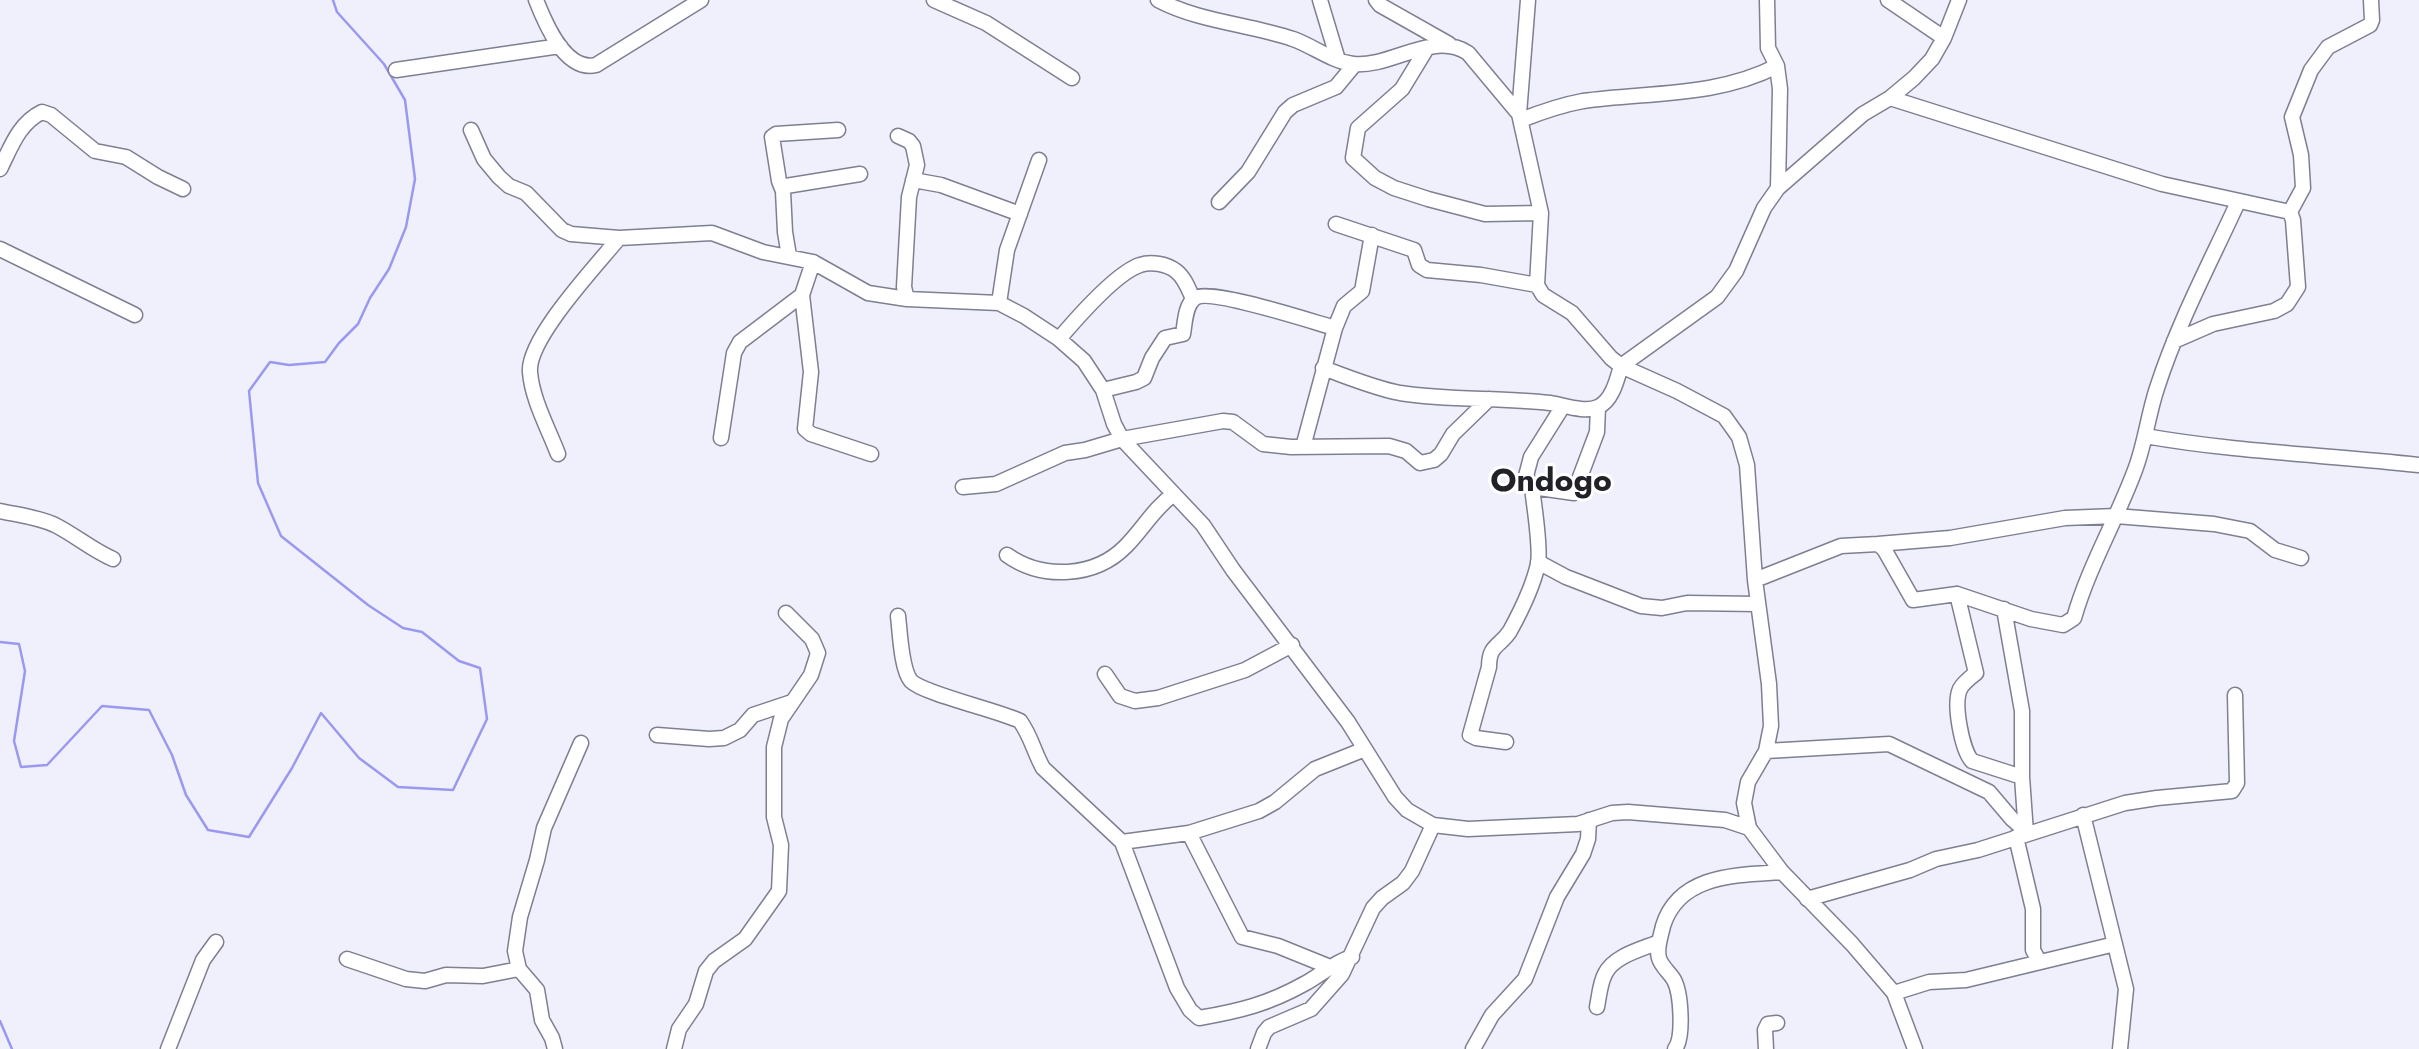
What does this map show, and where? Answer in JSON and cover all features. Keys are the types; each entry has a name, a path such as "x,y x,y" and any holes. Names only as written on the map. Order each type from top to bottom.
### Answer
{"street":[{"path":"536,0 542,17 560,46 575,62 586,68 596,65 701,0"},
{"path":"1158,0 1203,17 1294,40 1338,60 1355,64 1450,44"},
{"path":"1320,0 1338,60"},
{"path":"1376,0 1380,5 1468,53 1520,117"},
{"path":"1528,0 1520,117 1541,213 1537,285 1543,295 1572,313 1611,359 1724,416 1738,437 1747,465 1755,580 1772,726 1766,751 1753,770 1746,792 1744,803 1749,828 1782,872 1852,944 1894,993 1915,1049"},
{"path":"1767,0 1768,48 1777,66 1781,117 1778,188"},
{"path":"1888,0 1944,38"},
{"path":"1323,368 1397,393 1590,409 1598,407 1604,403 1615,385 1621,366 1717,297 1736,271 1764,208 1778,188 1863,114 1914,79 1944,38 1959,0"},
{"path":"2174,341 2213,324 2274,311 2287,304 2298,287 2293,220 2290,212 2303,188 2301,155 2292,117 2311,70 2329,47 2370,25 2371,0"},
{"path":"935,1 986,23 1073,79"},
{"path":"396,70 560,46"},
{"path":"1427,48 1402,89 1358,128 1353,158 1375,178 1428,200 1485,214 1541,213"},
{"path":"1219,202 1248,172 1284,112 1293,105 1336,87 1355,64"},
{"path":"1520,117 1580,102 1730,85 1777,66"},
{"path":"1890,98 2162,184 2290,212"},
{"path":"0,169 21,129 31,118 42,112 96,151 126,157 183,189"},
{"path":"471,130 484,159 499,177 509,186 526,193 562,230 571,234 619,238 712,233 763,252 813,262 869,293 907,299 999,303 1059,339 1084,362 1103,390 1114,425 1122,439 1203,525 1348,722 1395,797 1407,810 1433,825 1468,829 1540,827 1628,812 1725,820 1749,828"},
{"path":"789,256 783,191 772,137 776,134 838,130"},
{"path":"898,136 908,141 916,154 917,165 909,197 904,287 907,299"},
{"path":"999,303 1007,250 1039,160"},
{"path":"783,191 791,184 860,174"},
{"path":"913,180 941,185 1020,214"},
{"path":"1878,544 1884,549 1913,600 1957,594 2031,619 2068,624 2074,618 2094,560 2136,468 2156,390 2174,341 2238,202"},
{"path":"1336,224 1414,250 1419,265 1427,270 1481,275 1537,285"},
{"path":"1303,447 1335,328 1344,306 1362,291 1372,235"},
{"path":"558,454 533,387 530,369 532,353 542,334 619,238"},
{"path":"0,249 135,315"},
{"path":"813,262 802,295 811,372 804,429 811,434 871,454"},
{"path":"1059,339 1109,286 1138,265 1150,263 1175,270 1182,276 1193,299"},
{"path":"721,438 734,352 740,342 802,295"},
{"path":"1103,390 1144,378 1152,358 1166,338 1183,334 1188,306 1199,296 1209,295 1233,300 1335,328"},
{"path":"962,486 996,484 1065,453 1122,439 1223,421 1233,422 1263,444 1303,447 1389,446 1406,451 1420,463 1426,463 1441,454 1453,434 1489,399"},
{"path":"1506,742 1476,738 1470,734 1492,648 1508,633 1533,580 1538,562 1532,487 1527,476 1531,457 1563,406"},
{"path":"1532,487 1574,492 1597,432 1598,407"},
{"path":"2145,436 2291,454 2419,465"},
{"path":"1007,555 1022,566 1039,571 1058,573 1096,566 1111,559 1126,547 1158,505 1174,494"},
{"path":"0,511 56,525 100,554 113,559"},
{"path":"1755,580 1841,546 1950,538 2065,518 2116,516 2214,524 2250,531 2275,550 2301,558"},
{"path":"1538,562 1566,577 1641,606 1662,608 1687,603 1758,604"},
{"path":"1957,594 1976,673 1960,690 1958,706 1967,755 1972,761 2022,777"},
{"path":"2004,609 2022,711 2023,833 2033,909 2033,950 2039,961"},
{"path":"674,1049 679,1029 696,1004 706,971 714,961 745,939 779,891 781,845 774,817 774,747 781,719 811,675 818,653 812,639 786,613"},
{"path":"898,616 904,662 911,680 928,690 1020,721 1028,732 1034,753 1043,768 1122,842 1177,988 1189,1010 1199,1018 1247,1010 1307,983 1330,967 1352,957"},
{"path":"1105,674 1120,696 1135,701 1158,698 1245,670 1292,645"},
{"path":"1807,899 1910,870 1936,859 1978,850 2023,833 2125,803 2157,797 2232,791 2237,783 2235,695"},
{"path":"657,735 724,738 740,730 753,715 792,702"},
{"path":"555,1049 542,1020 537,990 519,970 515,951 520,917 544,828 581,743"},
{"path":"1766,751 1889,744 1989,792 2023,833"},
{"path":"1122,842 1189,833 1259,811 1275,802 1315,769 1365,749"},
{"path":"2083,815 2126,989 2120,1049"},
{"path":"1473,1049 1492,1016 1525,979 1557,897 1583,854 1588,839 1589,820"},
{"path":"1258,1049 1269,1027 1311,1009 1342,974 1373,908 1382,898 1404,883 1433,825"},
{"path":"1189,833 1242,937 1278,946 1330,967"},
{"path":"1675,1049 1681,1026 1677,990 1658,959 1659,942 1667,915 1682,896 1701,883 1726,876 1782,872"},
{"path":"168,1049 203,960 216,942"},
{"path":"1597,1007 1604,975 1609,967 1618,960 1659,942"},
{"path":"1894,993 1929,982 1966,980 2115,943"},
{"path":"347,959 406,979 425,981 446,975 483,976 519,970"},
{"path":"1766,1049 1765,1030 1768,1024 1777,1023"}],"waterway":[{"path":"0,642 19,644 25,671 14,741 21,767 47,765 102,706 149,710 172,755 186,795 208,830 249,837 292,768 321,713 359,758 398,787 453,790 487,719 480,668 459,661 422,632 403,628 368,605 281,536 258,483 249,391 270,362 289,365 325,362 358,324 370,298 389,269 406,227 415,179 405,100 384,64 337,12 333,0"},
{"path":"0,1021 12,1049"}],"district":[{"name":"Ondogo","path":"1551,483"}]}
